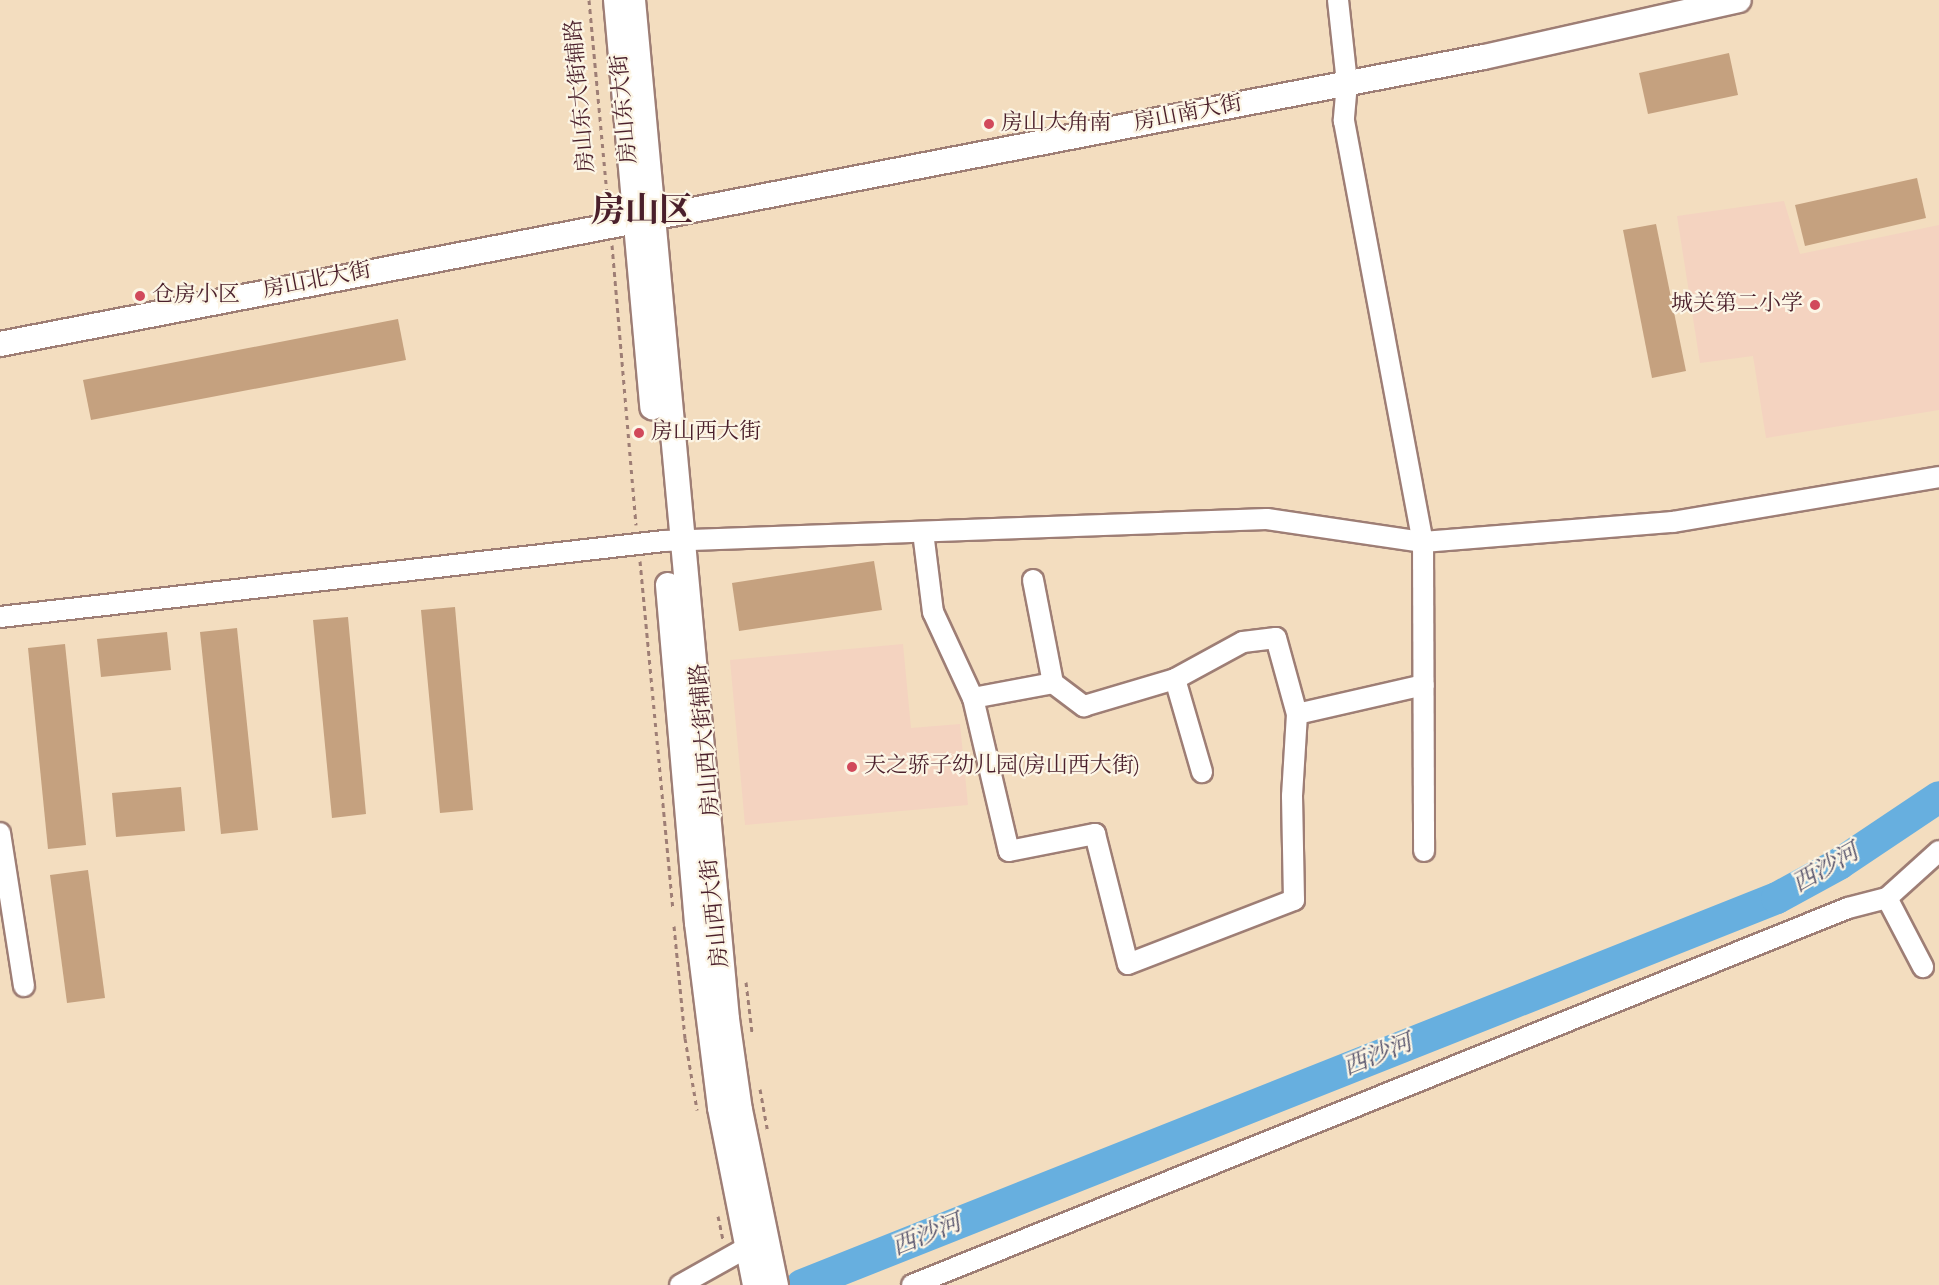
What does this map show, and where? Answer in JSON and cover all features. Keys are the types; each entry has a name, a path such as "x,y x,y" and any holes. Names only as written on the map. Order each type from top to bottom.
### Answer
{"main road":[{"name":"房山东大街","path":"616,0 644,217"},
{"name":"房山东大街","path":"633,0 644,217"},
{"name":"房山南大街","path":"644,217 1484,57 1738,0"},
{"name":"房山北大街","path":"0,344 644,217"},
{"name":"房山西大街","path":"644,217 673,541 699,934 720,1108 748,1247 764,1277"},
{"name":"房山西大街","path":"673,541 727,1019 764,1277"}],"street":[{"path":"1338,0 1347,83 1344,121 1423,542 1424,851"},
{"path":"0,617 673,541 1267,519 1423,542 1673,522 1939,477"},
{"path":"923,531 933,612 973,698 1009,851 1095,834 1128,964 1294,900 1292,796 1297,714 1276,638 1244,642 1175,680 1084,706 1053,683 1033,580"},
{"path":"1175,680 1202,772"},
{"path":"973,698 1053,683"},
{"path":"1297,714 1424,685"},
{"path":"0,833 24,986"},
{"path":"912,1285 1848,908 1887,898 1939,851"},
{"path":"1887,898 1923,967"},
{"path":"680,1285 748,1247"}],"path":[{"name":"房山东大街辅路","path":"589,0 610,224"},
{"path":"746,980 752,1035"},
{"path":"758,1080 769,1137"}],"shaded area":[{"name":"城关第二小学","path":"1784,201 1800,254 1939,225 1939,410 1766,438 1753,356 1700,363 1677,216"},
{"name":"天之骄子幼儿园(房山西大街)","path":"903,644 911,728 960,724 968,805 745,825 730,660"}],"building":[{"path":"1729,53 1738,95 1648,114 1639,73"},
{"path":"1917,178 1926,218 1805,246 1795,205"},
{"path":"1656,224 1686,371 1652,378 1623,230"},
{"path":"398,319 406,360 91,420 83,380"},
{"path":"874,561 882,610 739,631 732,583"},
{"path":"455,607 473,810 440,813 421,610"},
{"path":"348,617 366,814 332,818 313,620"},
{"path":"237,628 258,830 221,834 200,632"},
{"path":"167,632 171,670 101,677 97,639"},
{"path":"65,644 86,845 48,849 28,648"},
{"path":"181,787 185,831 116,837 112,793"},
{"path":"88,870 105,998 67,1003 50,875"}],"waterway":[{"name":"西沙河","path":"802,1285 1777,898 1839,864 1939,797"}],"place":[{"name":"房山大角南","path":"989,124"},
{"name":"仓房小区","path":"140,296"},
{"name":"城关第二小学","path":"1815,305"},
{"name":"房山西大街","path":"639,433"},
{"name":"天之骄子幼儿园(房山西大街)","path":"852,767"}],"district":[{"name":"房山区","path":"642,212"}]}
